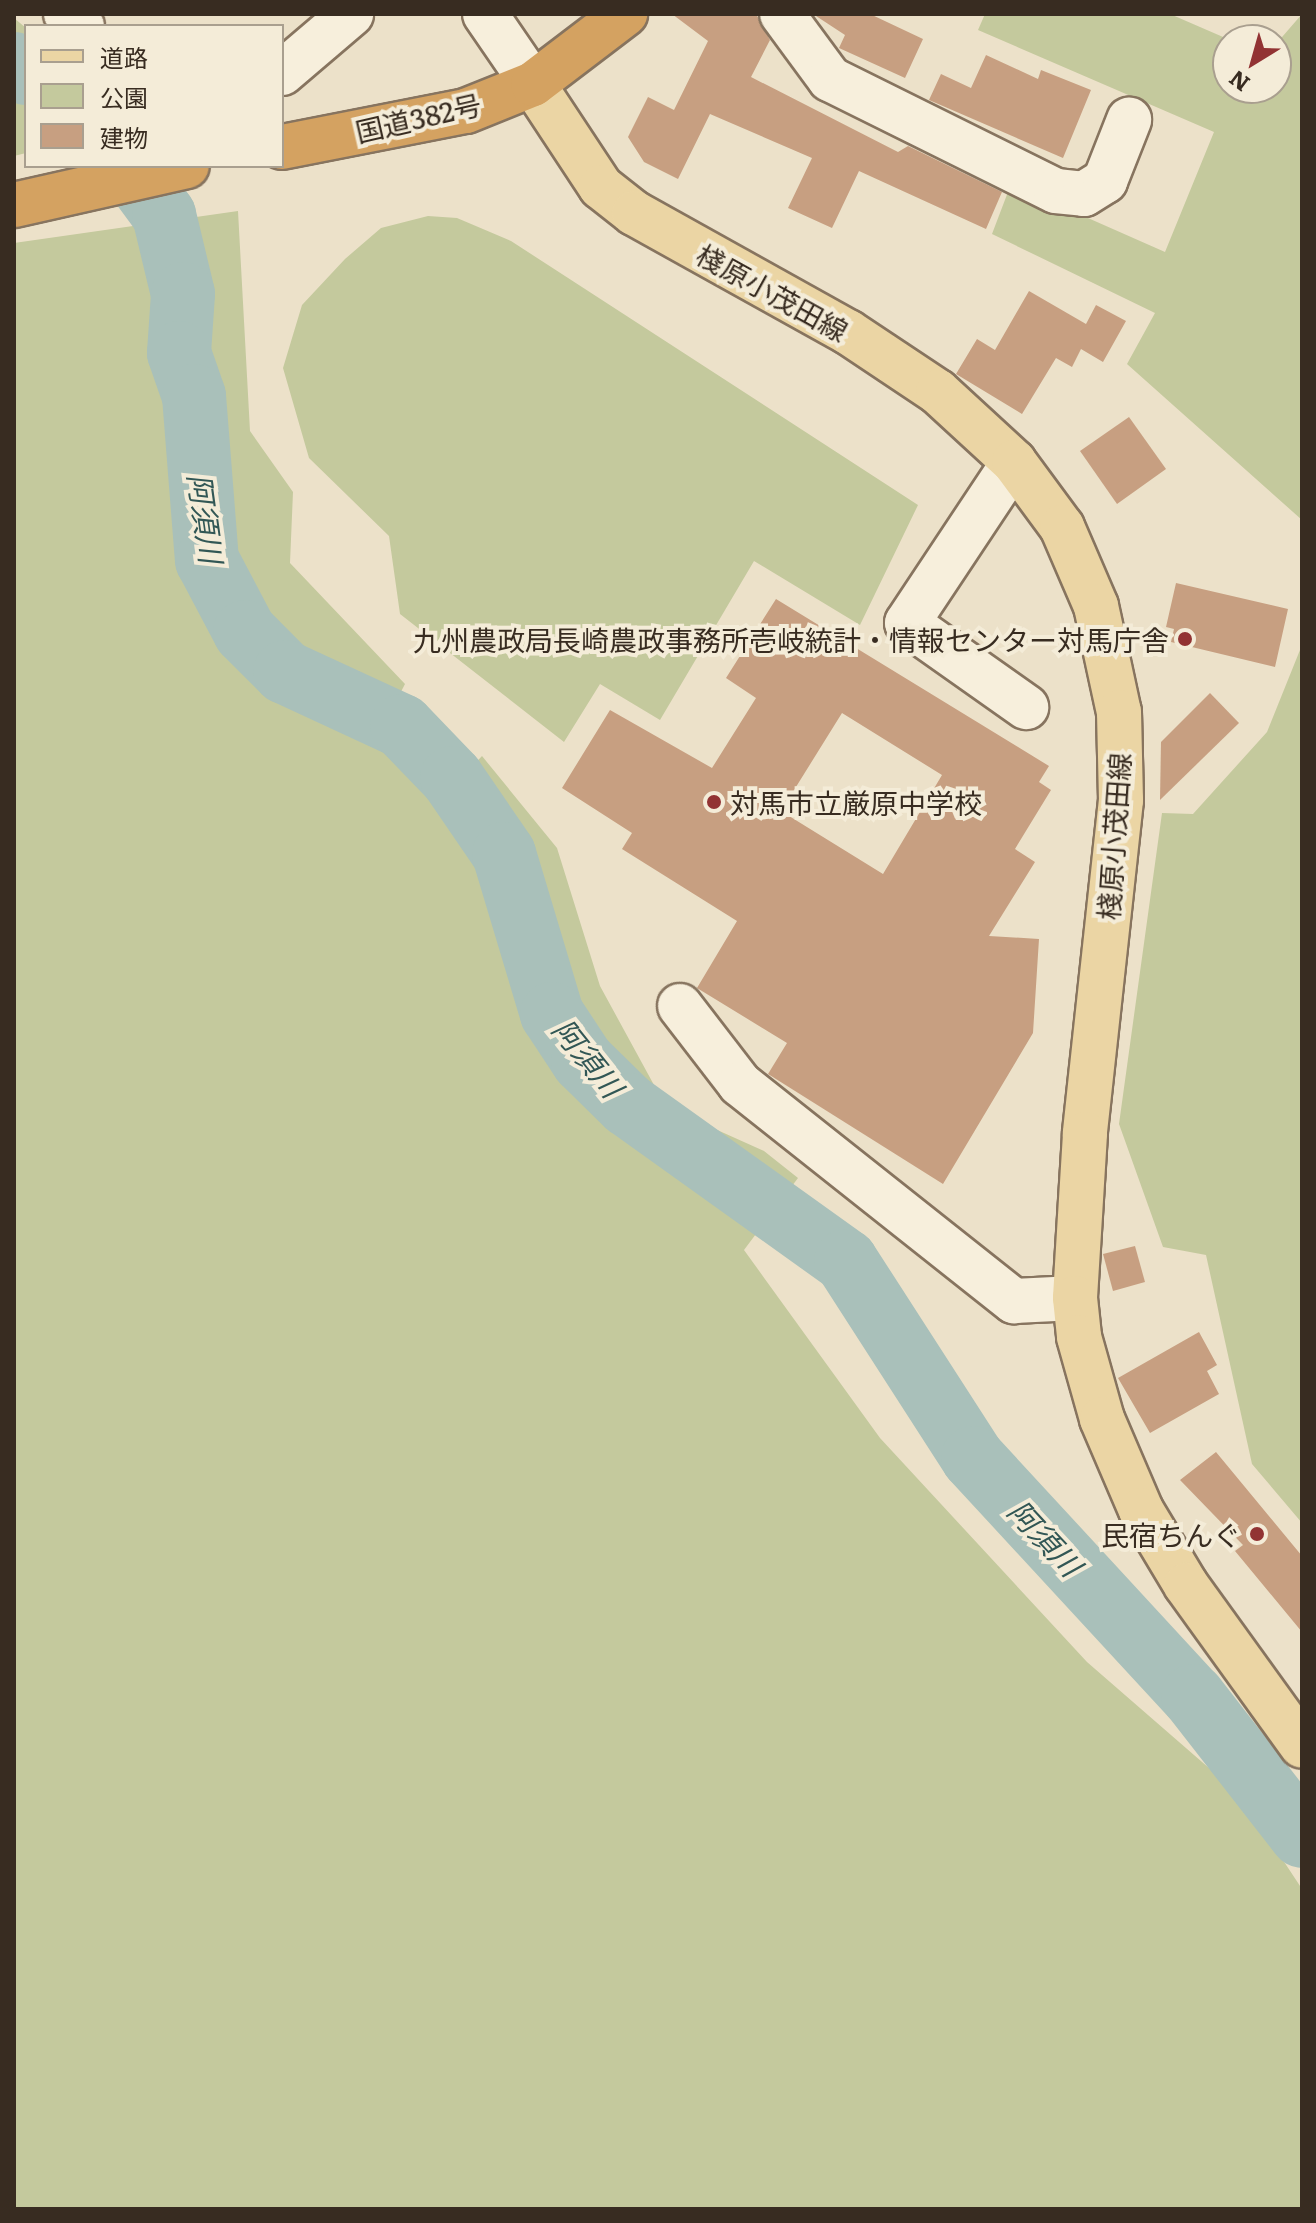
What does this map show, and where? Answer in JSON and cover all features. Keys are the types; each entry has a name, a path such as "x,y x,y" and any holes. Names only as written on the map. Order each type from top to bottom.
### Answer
{"highway":[{"name":"国道382号","path":"284,147 466,111 533,84 625,14"},
{"path":"23,203 178,168"}],"main road":[{"name":"棧原小茂田線","path":"533,84 601,187 634,213 848,332 938,392 1014,462 1062,527 1096,606 1119,712 1121,800 1085,1134 1075,1298 1102,1419 1141,1510 1186,1585 1302,1746"}],"street":[{"path":"284,71 351,14"},
{"path":"485,14 533,84"},
{"path":"782,14 830,79 1056,191 1084,194 1105,181 1129,120"},
{"path":"1014,462 907,623 1026,707"},
{"path":"680,1006 740,1084 1014,1301 1075,1298"}],"green space":[{"path":"985,14 1170,14 1212,32 1212,104 1292,104 1292,26 1302,14 1302,520 1127,364 1155,313 992,234 1011,184 1165,252 1214,132 978,30"},
{"path":"14,18 24,26 24,154 14,156"},
{"path":"238,211 250,431 293,492 290,563 405,684 377,738 448,792 482,756 557,848 600,986 666,1107 764,1151 798,1178 744,1250 880,1438 1087,1662 1240,1795 1302,1889 1302,2209 14,2209 14,243"},
{"path":"428,216 457,218 511,241 918,505 860,625 754,561 660,720 600,684 564,742 400,614 389,536 309,458 283,368 302,305 345,259 381,228"},
{"path":"1302,645 1302,1523 1252,1464 1206,1255 1163,1247 1119,1124 1162,813 1193,814 1267,732"}],"building":[{"path":"672,14 757,16 770,40 751,77 898,152 908,146 1002,192 986,229 859,171 832,228 788,208 812,158 710,114 678,179 644,162 628,137 648,97 674,110 708,41"},
{"path":"813,14 870,14 923,39 905,78 839,48 845,35"},
{"path":"986,55 1038,79 1041,70 1091,90 1063,158 929,100 941,74 971,88"},
{"path":"1029,291 1086,324 1096,305 1126,321 1103,362 1081,349 1072,367 1056,358 1022,414 956,374 977,339 995,350"},
{"path":"1129,417 1166,469 1117,504 1080,451"},
{"path":"1176,583 1288,609 1275,667 1171,642 1174,629 1166,627"},
{"path":"776,599 1049,766 1039,782 1051,790 1015,849 1035,862 989,936 1039,939 1033,1033 943,1184 768,1074 787,1043 697,988 737,921 622,849 632,833 562,788 610,710 712,768 756,698 726,678","holes":["842,713 942,775 883,874 781,811"]},
{"path":"1210,693 1239,723 1160,800 1161,742"},
{"path":"1135,1246 1145,1282 1113,1291 1103,1254"},
{"path":"1199,1332 1217,1365 1207,1371 1219,1394 1150,1433 1118,1378"},
{"path":"1216,1452 1302,1556 1302,1632 1235,1551 1243,1545 1180,1480"}],"waterway":[{"name":"阿須川","path":"14,64 24,72"},
{"name":"阿須川","path":"129,168 164,215 183,294 179,353 194,396 207,560 245,632 285,672 402,726 452,778 504,854 552,1014 583,1061 628,1105 846,1261 973,1458 1193,1696 1302,1836"}],"place":[{"name":"九州農政局長崎農政事務所壱岐統計・情報センター対馬庁舎","path":"1185,639"},
{"name":"対馬市立厳原中学校","path":"714,802"},
{"name":"民宿ちんぐ","path":"1257,1534"}]}
